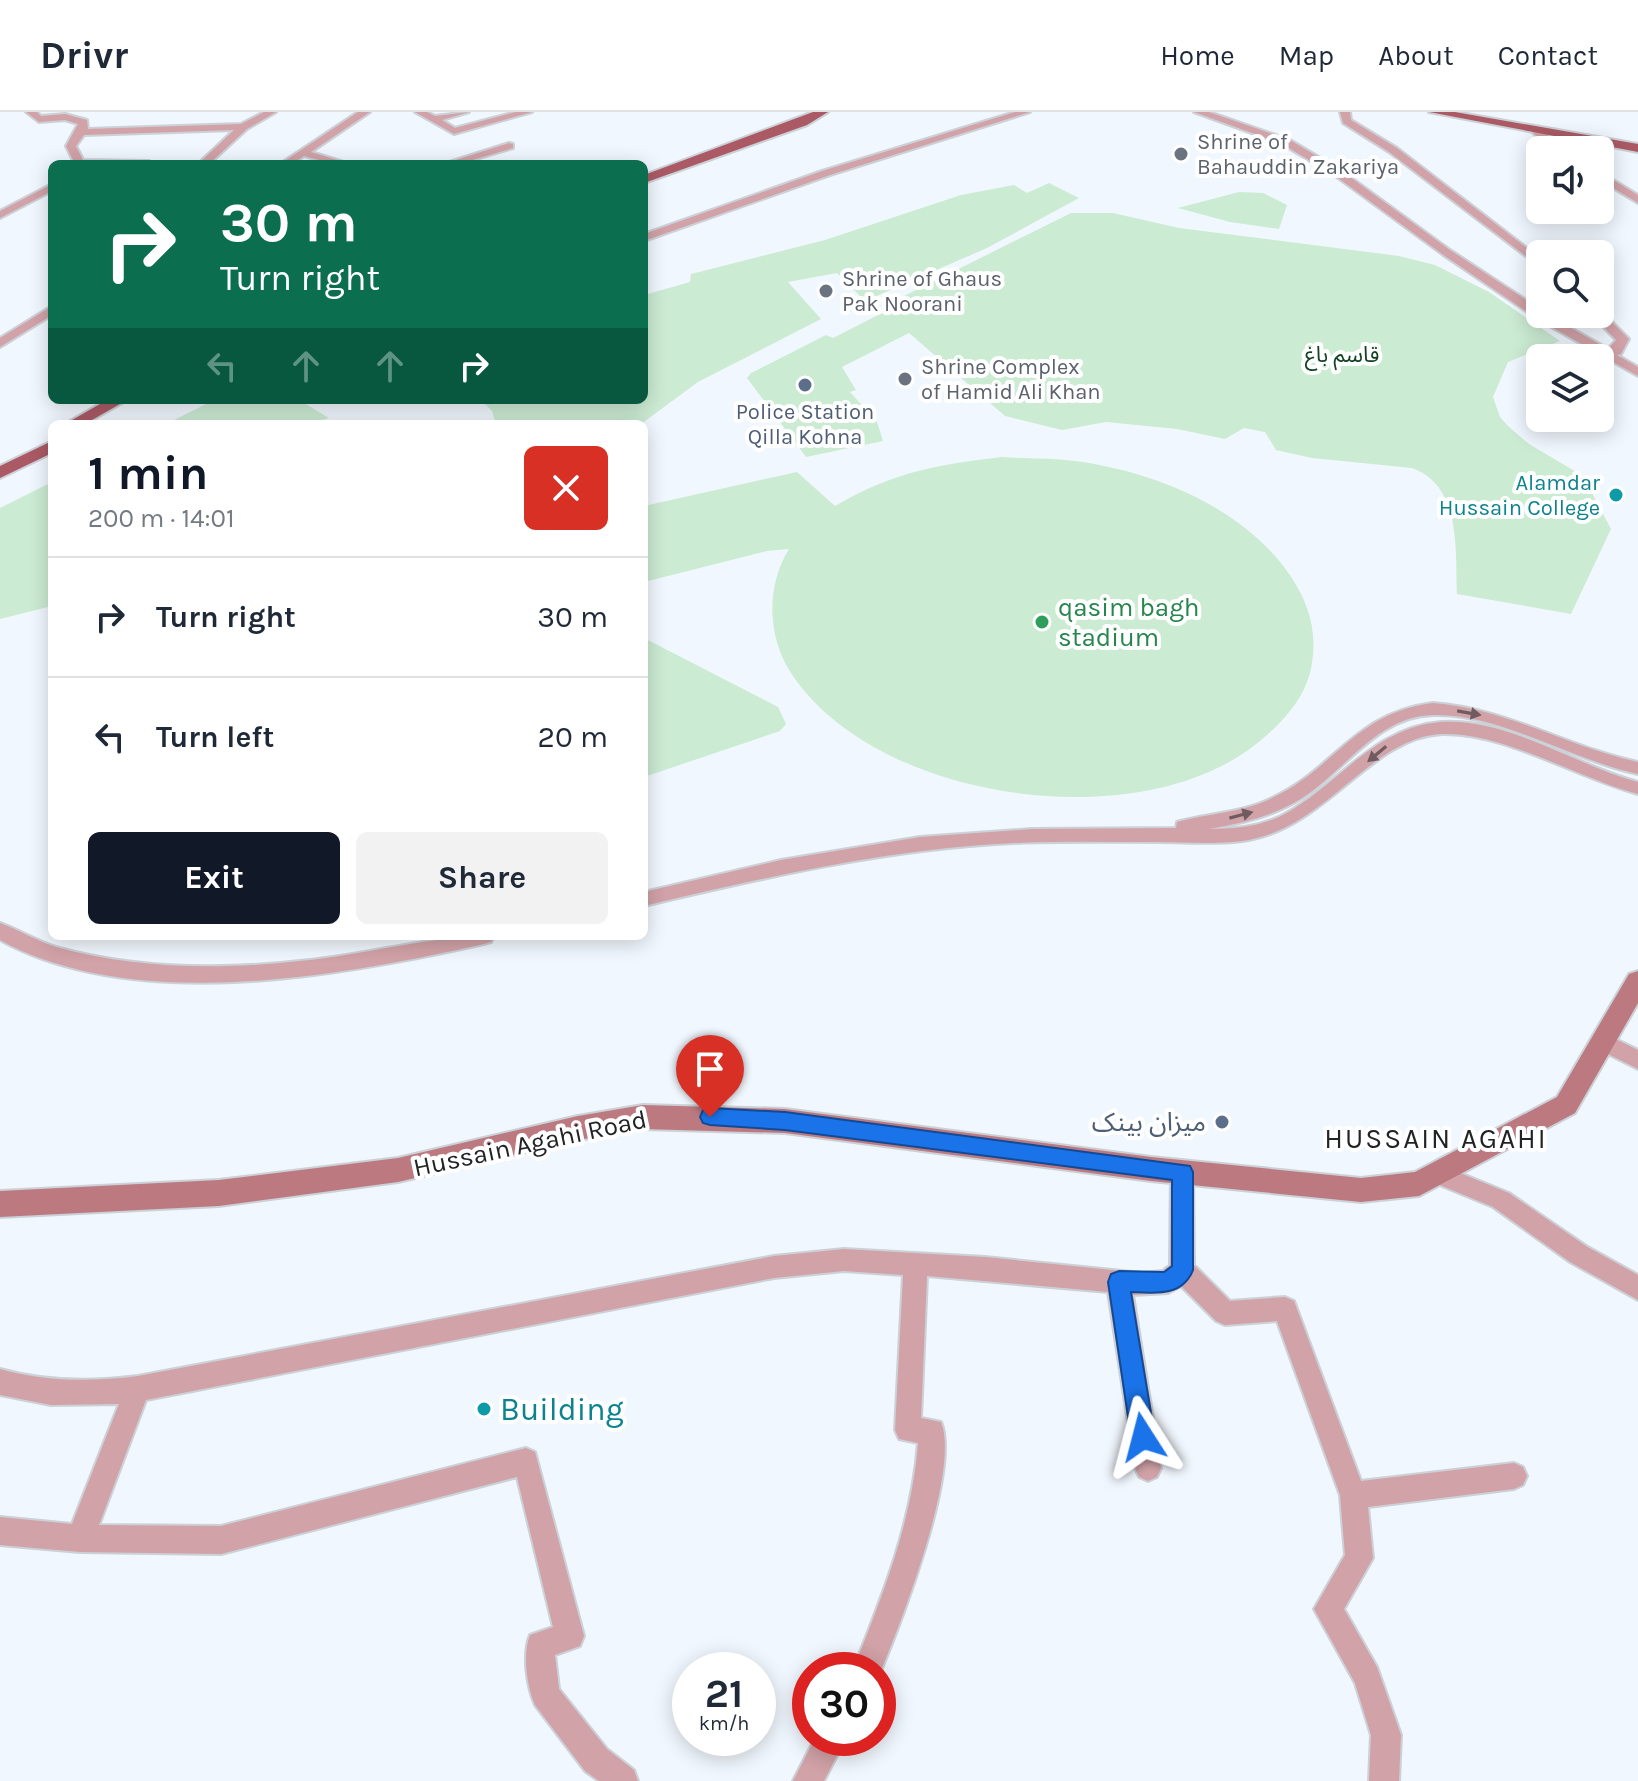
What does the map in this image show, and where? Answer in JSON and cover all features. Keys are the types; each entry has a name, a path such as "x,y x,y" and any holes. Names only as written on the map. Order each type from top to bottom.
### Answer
{"main road":[{"path":"648,170 753,132 796,112"},
{"path":"648,178 803,122 822,112"},
{"path":"1435,112 1638,148"},
{"path":"1483,112 1638,139"},
{"path":"81,420 111,404"},
{"path":"102,420 132,404"},
{"path":"0,461 48,437"},
{"path":"0,473 48,448"},
{"name":"Hussain Agahi Road","path":"0,1204 219,1193 398,1170 578,1128 643,1117 785,1121 1182,1172 1361,1190 1419,1184 1566,1105 1638,981"}],"street":[{"path":"31,112 39,119 65,117 81,121 84,127 71,146 78,160"},
{"path":"207,160 243,127 271,112"},
{"path":"292,160 365,112"},
{"path":"420,112 454,131 527,112"},
{"path":"432,120 464,112"},
{"path":"648,237 826,173 1025,112"},
{"path":"1199,112 1286,142 1325,165 1482,276 1590,344"},
{"path":"1345,112 1346,121 1393,150 1526,253"},
{"path":"79,132 152,125 243,127"},
{"path":"1536,130 1541,136"},
{"path":"462,160 509,146"},
{"path":"304,153 330,160"},
{"path":"1614,184 1638,200"},
{"path":"0,215 48,189"},
{"path":"0,343 48,313"},
{"path":"1612,328 1623,339 1614,352"},
{"path":"1614,358 1638,372"},
{"path":"1137,835 1224,819 1279,803 1378,726 1397,717 1431,708 1475,713 1597,760 1638,768"},
{"path":"648,898 817,860 912,845 1012,836 1225,836 1261,830 1290,821 1314,806 1389,743 1404,735 1439,727 1514,740 1606,780 1638,788"},
{"path":"1606,780 1638,806"},
{"path":"0,931 45,952 89,963 184,975 231,976 337,966 464,940"},
{"path":"1603,1042 1638,1060"},
{"path":"1182,1172 1182,1270 1225,1313 1285,1309 1353,1495 1359,1558 1328,1609 1367,1677 1386,1735 1384,1781"},
{"path":"1438,1174 1501,1200 1578,1254 1638,1288"},
{"path":"0,1382 52,1394 138,1389 774,1267 844,1260 1119,1282 1168,1282 1182,1270"},
{"path":"874,1652 912,1552 931,1455 932,1431 908,1430 915,1264"},
{"path":"1119,1282 1148,1468"},
{"path":"80,1538 138,1389"},
{"path":"0,1531 80,1538 221,1540 526,1461 570,1636 540,1645 545,1695 596,1760 623,1781"},
{"path":"1353,1495 1514,1476"},
{"path":"808,1781 821,1756"}],"green space":[{"path":"1049,183 1079,198 987,248 865,301 837,273 788,282 821,319 698,382 646,420 495,420 485,404 648,404 648,294 690,282 691,274 825,240 961,195 1014,185 1027,193"},
{"path":"1239,192 1263,193 1287,205 1279,229 1230,222 1178,208"},
{"name":"قاسم باغ","path":"1071,213 1113,213 1179,228 1399,256 1435,265 1489,292 1526,318 1526,328 1541,328 1560,341 1526,344 1526,355 1508,362 1493,397 1500,417 1509,427 1529,444 1583,476 1611,529 1571,614 1457,594 1455,540 1448,504 1440,489 1428,477 1412,468 1312,458 1276,450 1265,432 1244,428 1225,439 1177,429 1106,422 1062,430 1005,416 909,333 842,367 856,390 850,392 877,422 883,441 806,457 747,378 751,373 826,335 833,338 886,311 882,307"},
{"path":"206,404 306,404 329,418 321,420 174,420"},
{"name":"qasim bagh stadium","path":"1002,457 1057,459 1103,466 1188,493 1239,523 1281,563 1297,586 1308,610 1313,635 1312,663 1305,686 1294,706 1260,741 1209,772 1149,790 1082,797 1013,792 945,777 883,752 830,717 791,673 777,643 773,595 781,563 789,549 767,551 648,581 648,505 797,472 835,506 876,485 956,463"},
{"path":"48,484 48,607 0,619 0,508"},
{"path":"648,640 778,707 786,724 780,731 648,776"}],"place":[{"name":"Shrine of Bahauddin Zakariya","path":"1181,154"},
{"name":"Shrine of Ghaus Pak Noorani","path":"826,291"},
{"name":"Shrine Complex of Hamid Ali Khan","path":"905,379"},
{"name":"Police Station Qilla Kohna","path":"805,385"},
{"name":"Alamdar Hussain College","path":"1616,495"},
{"name":"qasim bagh stadium","path":"1042,622"},
{"name":"میزان بینک","path":"1222,1122"},
{"name":"Building","path":"484,1409"}],"district":[{"name":"HUSSAIN AGAHI","path":"1436,1138"}],"route":[{"path":"710,1117 785,1121 1182,1172 1182,1270 1168,1282 1119,1282 1143,1437"}]}
